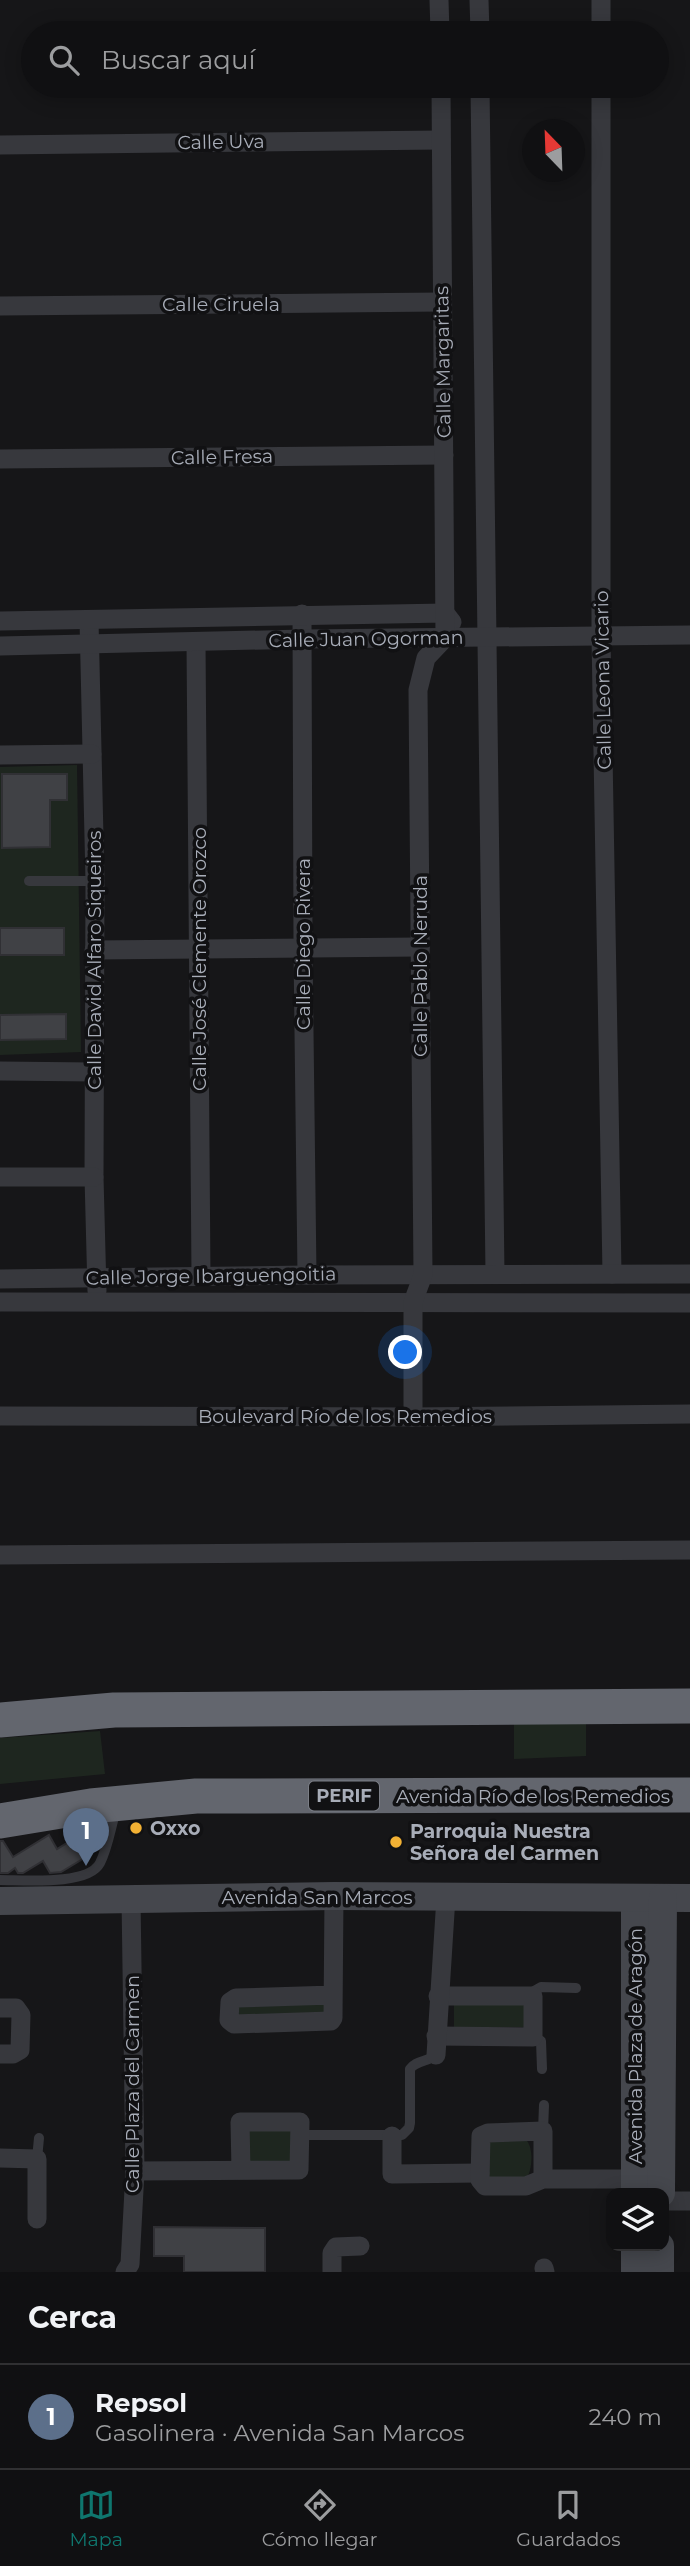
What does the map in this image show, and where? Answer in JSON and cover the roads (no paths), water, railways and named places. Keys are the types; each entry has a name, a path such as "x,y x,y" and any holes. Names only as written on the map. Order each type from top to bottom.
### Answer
{"highway":[{"path":"0,1720 114,1710 690,1706"},
{"name":"Avenida Río de los Remedios","path":"0,1821 196,1796 690,1795"}],"street":[{"path":"439,0 440,21"},
{"path":"479,0 480,21"},
{"path":"601,0 601,21"},
{"name":"Calle Margaritas","path":"441,98 445,638"},
{"path":"480,98 495,1274"},
{"name":"Calle Leona Vicario","path":"601,98 601,637 612,1274"},
{"name":"Calle Uva","path":"0,145 442,140"},
{"name":"Calle Ciruela","path":"0,306 442,302"},
{"name":"Calle Fresa","path":"0,459 444,455"},
{"name":"Calle Juan Ogorman","path":"0,621 445,613 465,632 488,638"},
{"name":"Calle Diego Rivera","path":"302,614 307,1275"},
{"name":"Calle David Alfaro Siqueiros","path":"89,620 97,1301"},
{"path":"488,638 690,635"},
{"name":"Calle Pablo Neruda","path":"413,1301 423,1275 418,690 426,658 445,638"},
{"name":"Calle Juan Ogorman","path":"0,646 488,638"},
{"name":"Calle José Clemente Orozco","path":"196,642 201,1276"},
{"path":"0,755 92,754"},
{"path":"94,950 420,947"},
{"path":"0,1071 94,1072"},
{"path":"0,1177 94,1177"},
{"name":"Calle Jorge Ibarguengoitia","path":"0,1279 690,1274"},
{"name":"Calle Jorge Ibarguengoitia","path":"0,1301 690,1303"},
{"path":"413,1301 413,1417"},
{"name":"Boulevard Río de los Remedios","path":"0,1416 413,1417 690,1414"},
{"path":"0,1555 690,1549"},
{"name":"Avenida San Marcos","path":"0,1901 96,1886 131,1899 334,1896 676,1898"},
{"path":"332,1995 236,1998 230,2002 229,2020 234,2024 328,2022 333,2018 334,1896"},
{"path":"438,1996 533,1996 533,2037 436,2046 438,1996 446,1897"},
{"name":"Avenida Plaza de Aragón","path":"635,1898 635,2186"},
{"name":"Avenida Plaza de Aragón","path":"661,2188 676,1898"},
{"name":"Calle Plaza del Carmen","path":"126,2271 130,2264 135,2171 131,1899"},
{"path":"0,2008 16,2008 21,2015 20,2050 13,2054 0,2054"},
{"path":"135,2171 299,2170 300,2122 240,2122 241,2170"},
{"path":"481,2179 481,2136 488,2133 543,2131 543,2179"},
{"path":"392,2136 392,2174 434,2174 526,2186 543,2179 635,2186"},
{"path":"0,2158 37,2159 37,2219"},
{"path":"669,2201 690,2201"},
{"path":"332,2272 332,2253 336,2247 360,2246"},
{"path":"635,2251 635,2272"},
{"path":"660,2251 660,2272"}],"lane":[{"path":"29,881 94,881"},
{"path":"0,1880 69,1879 96,1886 99,1865 118,1804"},
{"path":"533,1996 534,1991 541,1987 576,1988"},
{"path":"533,2037 541,2041 542,2069"},
{"path":"300,2136 402,2135 409,2128 411,2069 417,2063 430,2060 436,2046"},
{"path":"543,2131 544,2105"},
{"path":"37,2159 38,2138"}],"place":[{"name":"Oxxo","path":"136,1828"},
{"name":"Parroquia Nuestra Señora del Carmen","path":"396,1842"},
{"name":"Repsol","path":"86,1866"}]}
